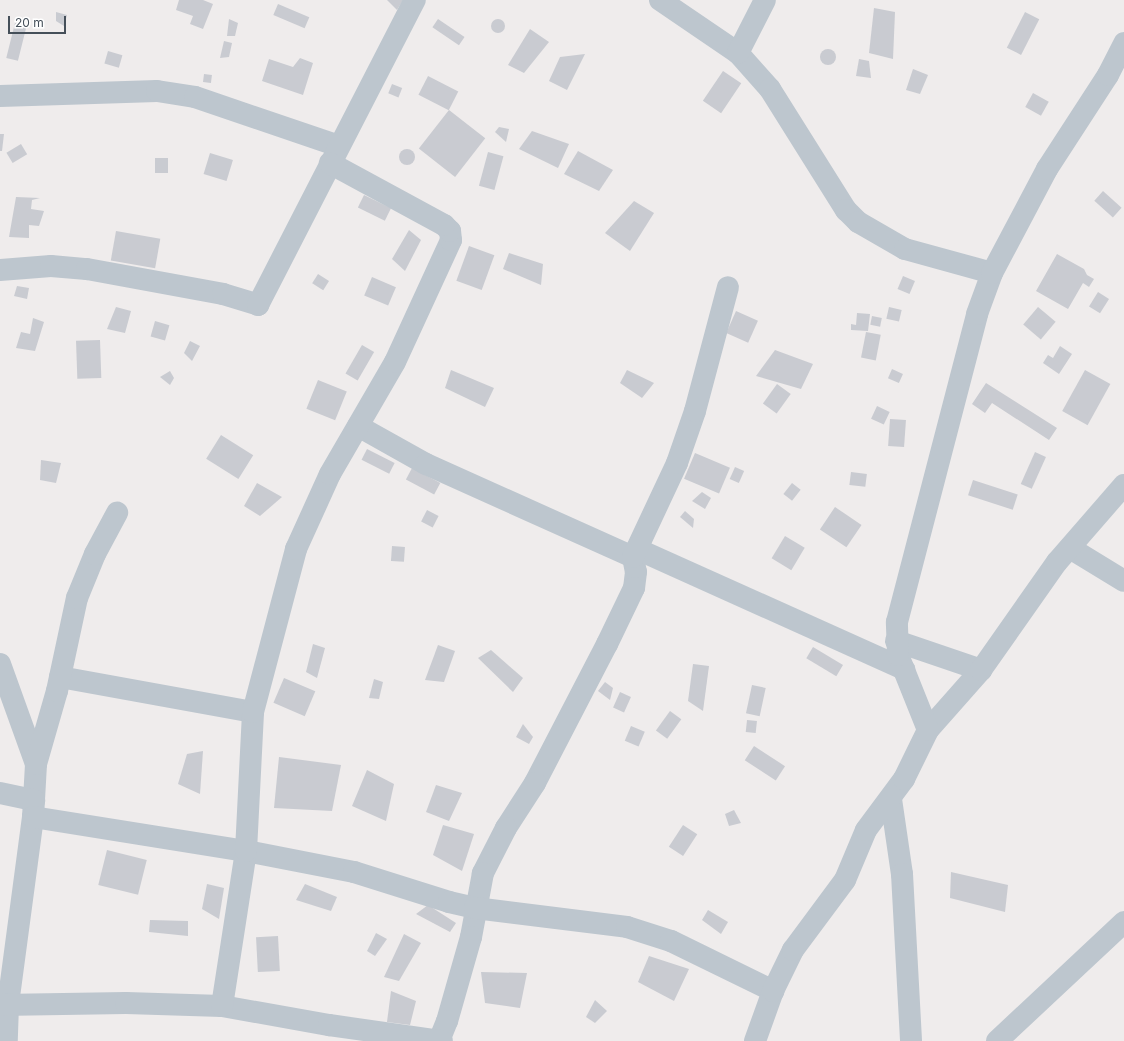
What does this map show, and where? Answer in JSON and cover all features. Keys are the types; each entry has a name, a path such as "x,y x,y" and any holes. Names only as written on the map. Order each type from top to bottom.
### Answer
{"street":[{"path":"0,270 51,266 87,269 223,294 258,305 415,0"},
{"path":"660,0 738,53 787,112 846,210 858,222 905,249 992,273"},
{"path":"738,53 765,0"},
{"path":"928,730 904,669 896,641 897,622 976,314 992,273 1047,169 1108,75 1124,43"},
{"path":"0,96 157,91 195,97 334,155 444,225 451,234 451,240 395,362 330,474 296,549 253,712 246,850 222,1006"},
{"path":"4,1005 126,1003 222,1006 440,1041 471,937 475,908 484,873 497,844 535,783 634,588 636,572 635,553 677,463 695,411 728,287"},
{"path":"358,426 426,464 904,669"},
{"path":"755,1041 773,991 793,950 845,880 866,830 891,799 928,730 981,670 1070,548 1124,485"},
{"path":"7,1041 4,1005 34,809 36,764 60,677 77,598 95,554 118,513"},
{"path":"1070,548 1124,581"},
{"path":"896,641 981,670"},
{"path":"0,664 36,764"},
{"path":"60,677 253,712"},
{"path":"0,793 34,809 354,872 449,902 475,908 626,927 654,934 773,991"},
{"path":"891,799 902,874 911,1041"},
{"path":"997,1041 1124,922"}],"building":[{"path":"179,0 203,0 213,4 203,29 190,24 193,16 176,10"},
{"path":"387,0 403,0 397,10"},
{"path":"278,4 309,17 305,28 273,15"},
{"path":"874,8 895,12 893,59 869,53"},
{"path":"56,12 67,15 64,26 56,21"},
{"path":"1025,12 1039,19 1021,55 1007,48"},
{"path":"229,19 238,23 235,36 227,36"},
{"path":"438,19 465,37 459,45 432,27"},
{"path":"498,19 503,21 505,26 503,31 498,33 493,31 491,26 493,21"},
{"path":"15,23 27,26 18,61 6,58"},
{"path":"530,29 549,42 524,73 508,65"},
{"path":"224,41 232,43 229,57 220,58"},
{"path":"825,49 831,49 836,54 834,63 831,65 825,65 820,60 820,54"},
{"path":"108,51 122,55 119,68 104,63"},
{"path":"585,54 567,90 549,81 560,57"},
{"path":"300,58 313,63 303,95 262,81 269,59 293,67"},
{"path":"859,59 869,61 871,78 856,76"},
{"path":"913,69 928,75 920,94 906,90"},
{"path":"723,71 741,83 721,113 703,101"},
{"path":"204,74 212,75 211,83 203,82"},
{"path":"428,76 458,91 449,110 418,95"},
{"path":"392,84 402,88 398,97 388,93"},
{"path":"1033,93 1049,102 1041,116 1025,107"},
{"path":"449,110 485,138 455,177 419,149"},
{"path":"499,127 509,129 506,142 495,132"},
{"path":"532,131 569,144 558,168 519,149"},
{"path":"0,134 4,134 2,151 0,151"},
{"path":"21,144 27,154 13,163 6,153"},
{"path":"407,149 413,151 415,157 413,163 407,165 401,163 399,157 401,151"},
{"path":"578,151 613,170 599,191 564,174"},
{"path":"488,152 503,156 494,190 479,186"},
{"path":"210,153 233,160 227,181 204,174"},
{"path":"155,158 168,158 168,173 155,173"},
{"path":"1103,191 1122,208 1113,217 1094,201"},
{"path":"364,195 391,208 385,221 358,208"},
{"path":"16,197 40,198 32,200 31,209 44,211 39,226 29,225 29,238 9,237"},
{"path":"634,201 654,213 630,251 605,233"},
{"path":"409,230 421,240 405,271 392,259"},
{"path":"116,231 160,239 155,268 111,261"},
{"path":"469,246 494,255 482,290 456,281"},
{"path":"509,253 543,264 541,285 503,269"},
{"path":"1057,254 1084,269 1087,275 1094,279 1089,287 1083,283 1068,309 1036,291"},
{"path":"318,274 329,281 323,290 312,283"},
{"path":"903,276 915,281 909,294 898,289"},
{"path":"372,277 396,287 388,306 364,295"},
{"path":"17,286 29,288 27,299 14,296"},
{"path":"1098,292 1109,299 1100,313 1089,306"},
{"path":"116,307 131,311 125,333 107,329"},
{"path":"889,307 902,310 899,322 886,319"},
{"path":"1038,307 1056,322 1041,339 1023,325"},
{"path":"736,311 758,321 748,343 726,333"},
{"path":"857,313 870,314 868,331 851,330 851,324 856,325"},
{"path":"872,316 882,318 880,327 870,325"},
{"path":"33,318 44,322 35,351 16,348 21,332 30,334"},
{"path":"155,321 169,325 165,341 151,336"},
{"path":"866,332 881,335 876,360 861,358"},
{"path":"100,340 101,378 77,379 76,341"},
{"path":"190,341 200,346 192,361 184,353"},
{"path":"362,345 374,352 358,381 346,374"},
{"path":"1060,346 1072,354 1059,374 1043,363 1048,355 1053,358"},
{"path":"775,350 813,364 801,389 756,376"},
{"path":"892,369 903,374 899,383 888,378"},
{"path":"451,370 494,388 485,407 445,388"},
{"path":"627,370 654,383 642,398 620,383"},
{"path":"1085,370 1110,384 1088,425 1062,411"},
{"path":"170,371 174,378 170,385 160,377"},
{"path":"318,380 347,392 335,420 306,409"},
{"path":"986,383 1057,428 1049,440 992,403 985,413 972,404"},
{"path":"777,384 791,394 777,413 763,403"},
{"path":"877,406 890,412 884,425 871,419"},
{"path":"890,419 906,420 904,447 888,446"},
{"path":"221,435 253,455 238,479 206,459"},
{"path":"367,449 395,463 389,474 362,460"},
{"path":"1035,452 1046,457 1032,489 1021,484"},
{"path":"695,453 730,468 719,494 684,479"},
{"path":"41,460 61,463 56,483 40,480"},
{"path":"735,467 744,471 739,483 730,479"},
{"path":"412,468 440,483 434,495 406,479"},
{"path":"851,472 867,474 865,487 849,485"},
{"path":"973,480 1018,495 1013,510 968,495"},
{"path":"257,483 282,497 260,516 244,506"},
{"path":"792,483 801,490 792,501 783,494"},
{"path":"702,492 711,498 705,509 692,501"},
{"path":"835,507 862,525 846,547 820,529"},
{"path":"427,510 439,516 433,527 421,522"},
{"path":"685,511 694,519 693,528 680,517"},
{"path":"785,536 805,548 791,570 772,558"},
{"path":"392,546 405,547 404,562 391,561"},
{"path":"313,644 325,648 317,678 306,672"},
{"path":"438,645 455,651 444,682 425,680"},
{"path":"813,647 843,665 836,676 806,658"},
{"path":"491,650 523,678 513,692 478,658"},
{"path":"693,664 709,666 703,711 688,701"},
{"path":"284,678 315,691 305,716 273,703"},
{"path":"374,679 383,682 379,699 369,698"},
{"path":"605,682 613,688 610,700 598,691"},
{"path":"752,685 766,688 760,716 746,713"},
{"path":"620,692 631,697 624,712 613,708"},
{"path":"670,711 681,719 667,739 656,730"},
{"path":"747,720 757,721 756,733 746,732"},
{"path":"523,724 533,737 529,744 516,737"},
{"path":"631,726 645,732 639,747 625,741"},
{"path":"754,746 785,766 776,780 745,760"},
{"path":"203,751 200,794 178,784 187,754"},
{"path":"279,757 341,765 332,811 274,808"},
{"path":"367,770 394,784 386,821 352,806"},
{"path":"436,785 462,793 449,821 426,812"},
{"path":"734,810 741,823 729,826 725,814"},
{"path":"443,825 474,834 462,871 433,855"},
{"path":"683,825 697,834 683,856 669,847"},
{"path":"107,850 147,860 138,895 98,885"},
{"path":"951,872 1008,885 1005,912 950,898"},
{"path":"207,884 224,888 219,919 202,909"},
{"path":"305,884 337,897 331,911 296,900"},
{"path":"428,905 456,923 450,932 416,914"},
{"path":"708,910 728,922 721,934 702,920"},
{"path":"150,920 188,921 188,936 149,932"},
{"path":"376,933 387,939 375,956 367,951"},
{"path":"404,934 421,943 399,981 384,977"},
{"path":"278,936 280,971 258,972 256,937"},
{"path":"649,956 689,969 674,1001 638,982"},
{"path":"481,972 527,973 520,1008 485,1003"},
{"path":"391,991 416,1001 410,1025 387,1022"},
{"path":"595,1000 607,1011 595,1023 586,1017"}]}
